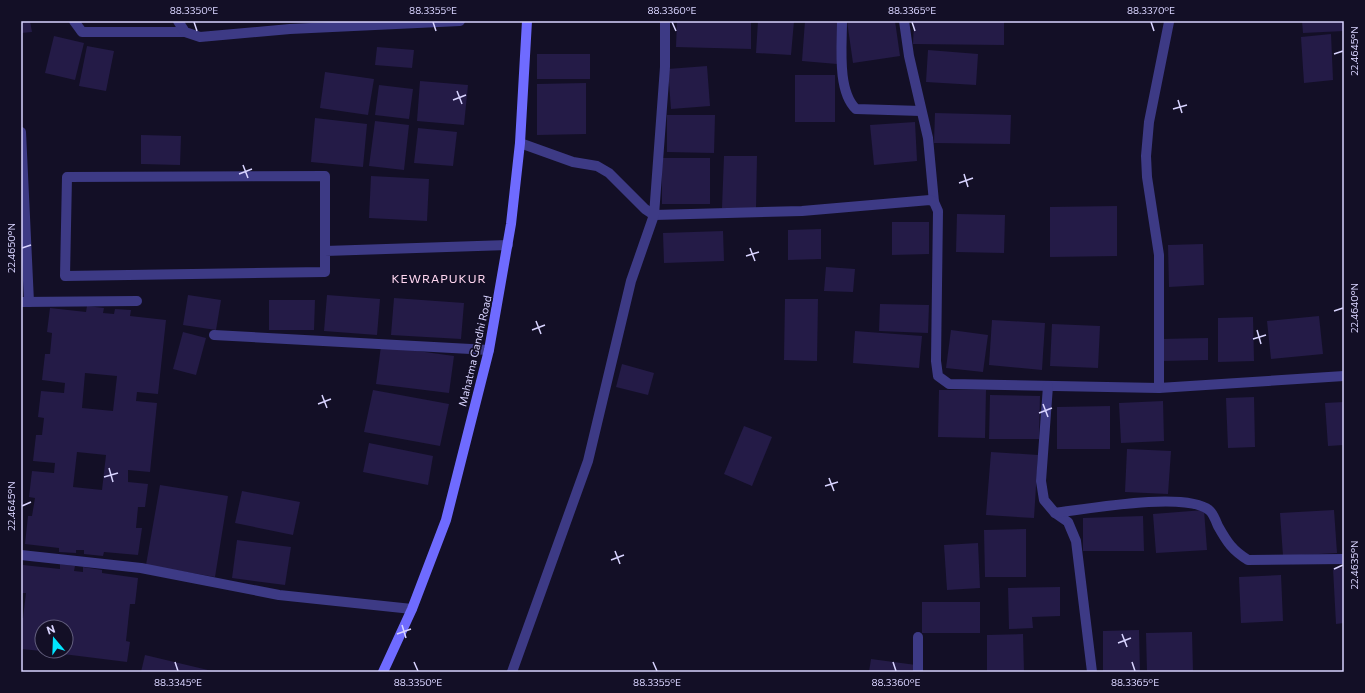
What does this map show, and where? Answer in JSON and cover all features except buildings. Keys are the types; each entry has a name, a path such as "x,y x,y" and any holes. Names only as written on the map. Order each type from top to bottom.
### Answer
{"main road":[{"name":"Mahatma Gandhi Road","path":"383,672 412,609 446,520 489,350 508,245 520,143 527,21"}],"street":[{"path":"74,21 82,32 185,32 200,37 290,29 460,21"},
{"path":"178,21 185,32"},
{"path":"512,672 588,461 649,212 665,67 665,21"},
{"path":"842,21 842,62 845,92 850,103 856,109 921,111"},
{"path":"904,21 909,56 928,138 934,202 938,211 936,361 938,376 949,384 1159,388 1344,376"},
{"path":"1159,388 1159,255 1147,178 1146,156 1149,122 1169,22"},
{"path":"21,132 25,302 137,301"},
{"path":"520,143 573,162 597,166 609,173 649,212 802,211 930,200 934,202"},
{"path":"325,176 326,251 325,272 65,276 67,177 325,176"},
{"path":"326,251 508,245"},
{"path":"214,335 489,350"},
{"path":"1048,386 1041,480 1044,500 1055,513 1068,522 1076,541 1092,672"},
{"path":"1055,513 1147,502 1193,502 1210,510 1235,552 1248,560 1344,559"},
{"path":"21,555 141,568 279,595 412,609"},
{"path":"918,637 918,672"}],"district":[{"name":"KEWRAPUKUR","path":"439,279"}]}
